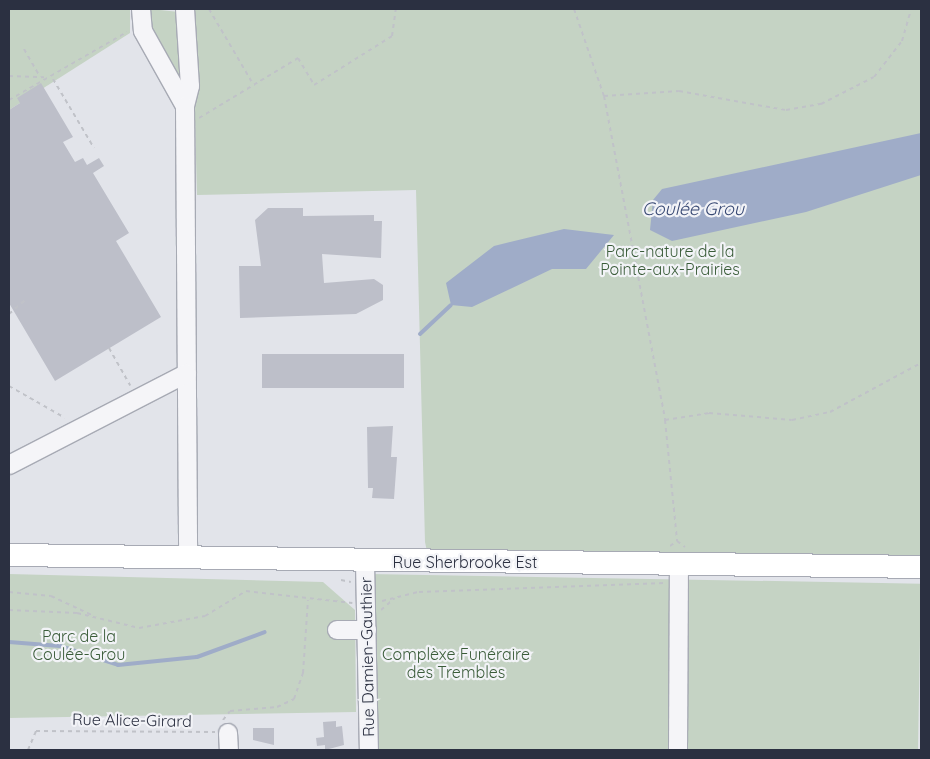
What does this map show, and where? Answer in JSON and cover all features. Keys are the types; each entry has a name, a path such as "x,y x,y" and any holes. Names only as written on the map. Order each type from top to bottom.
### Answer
{"main road":[{"name":"Rue Sherbrooke Est","path":"9,555 188,557 365,563 675,559 921,567"}],"street":[{"path":"185,9 190,86 186,106 188,557"},
{"path":"141,16 186,106"},
{"path":"9,465 187,373"},
{"path":"675,559 678,750"},
{"name":"Rue Damien-Gauthier","path":"365,563 369,750"},
{"path":"337,630 367,630"},
{"path":"225,728 228,750"}],"path":[{"path":"209,9 254,84"},
{"path":"199,119 298,58 314,85 392,36 396,9"},
{"path":"574,9 604,96 665,420 676,541 675,559"},
{"path":"604,96 679,91 786,110 821,104 874,77 902,41 911,9"},
{"path":"53,79 141,16"},
{"path":"24,49 40,77"},
{"path":"9,76 46,77 53,79 94,148"},
{"path":"9,100 46,77"},
{"path":"9,314 25,300"},
{"path":"109,348 131,387"},
{"path":"665,420 709,413 792,420 830,412 921,363"},
{"path":"9,386 71,421"},
{"path":"675,559 676,541"},
{"path":"375,602 419,592 675,559"},
{"path":"341,580 354,587"},
{"path":"9,610 60,610 125,627 163,626 205,616 246,591 308,600 355,603"},
{"path":"9,592 51,596 98,619"},
{"path":"376,613 397,597"},
{"path":"225,728 230,710 277,707 294,699 303,673 308,600"},
{"name":"Rue Alice-Girard","path":"28,750 36,731 225,728"}],"green space":[{"path":"9,9 130,9 130,33 9,110"},
{"path":"151,9 179,12 182,81 150,28"},
{"name":"Parc-nature de la Pointe-aux-Prairies","path":"192,9 921,9 921,567 429,561 425,542 416,190 197,195"},
{"name":"Parc de la Coulée-Grou","path":"9,574 323,582 355,610 356,712 9,718"},
{"name":"Complèxe Funéraire des Trembles","path":"369,574 921,584 918,750 366,750"}],"water":[{"name":"Coulée Grou","path":"921,133 921,175 806,212 672,241 650,230 653,200 662,189"},
{"name":"Coulée Grou","path":"564,229 614,235 586,269 552,269 472,307 451,305 446,283 494,246"}],"building":[{"path":"41,83 73,137 63,142 75,162 83,158 87,165 99,158 104,166 93,173 129,233 116,241 161,317 55,381 9,303 9,110 20,103 17,98"},
{"path":"268,208 303,208 303,216 374,215 374,221 382,221 381,258 322,254 324,283 374,279 383,285 383,300 356,314 240,318 239,266 261,266 255,220"},
{"path":"262,354 404,354 404,388 262,388"},
{"path":"393,426 391,457 397,457 394,499 372,498 373,488 368,488 367,427"},
{"path":"336,721 336,727 342,726 344,745 325,750 325,745 317,746 316,738 324,737 323,722"},
{"path":"253,728 274,728 274,745 253,740"}],"waterway":[{"name":"Coulée Grou","path":"420,334 451,305"},
{"name":"Coulée Grou","path":"9,642 60,646 118,665 197,657 265,632"}]}
